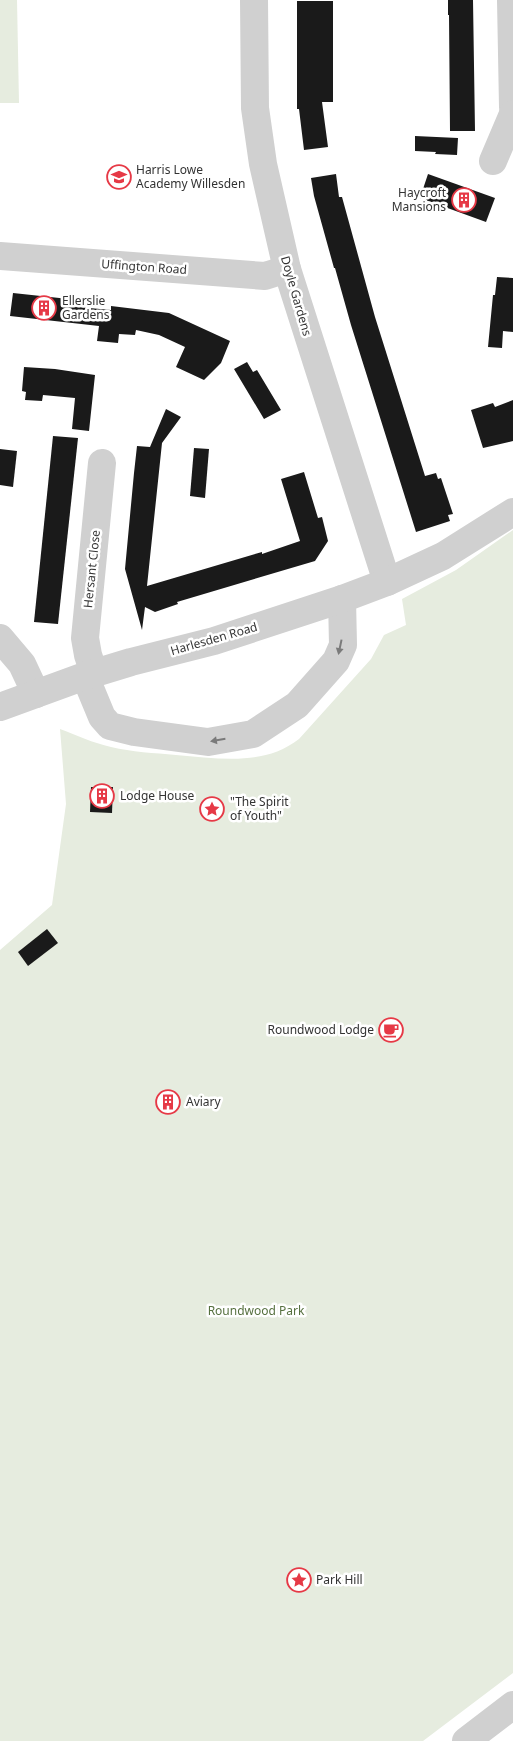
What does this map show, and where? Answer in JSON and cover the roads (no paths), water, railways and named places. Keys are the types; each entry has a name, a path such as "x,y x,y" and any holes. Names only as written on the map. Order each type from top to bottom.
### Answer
{"street":[{"name":"Doyle Gardens","path":"254,0 256,108 264,164 287,269 387,582"},
{"path":"511,0 513,107"},
{"path":"493,161 513,114"},
{"name":"Uffington Road","path":"0,256 265,276 287,269"},
{"name":"Hersant Close","path":"89,675 85,638 102,463"},
{"name":"Harlesden Road","path":"0,707 89,675 214,640 342,599 387,582 443,556 513,512"},
{"path":"89,675 102,718 105,722 120,729 208,742 253,734 298,705 336,661 343,645 342,599"},
{"path":"0,638 22,664 36,694"},
{"path":"466,1741 513,1705"}],"place":[{"name":"Harris Lowe Academy Willesden","path":"119,177"},
{"name":"Haycroft Mansions","path":"464,200"},
{"name":"Ellerslie Gardens","path":"44,308"},
{"name":"Lodge House","path":"102,796"},
{"name":"\"The Spirit of Youth\"","path":"212,809"},
{"name":"Roundwood Lodge","path":"391,1030"},
{"name":"Aviary","path":"168,1102"},
{"name":"Park Hill","path":"299,1580"}],"park label":[{"name":"Roundwood Park","path":"256,1311"}]}
